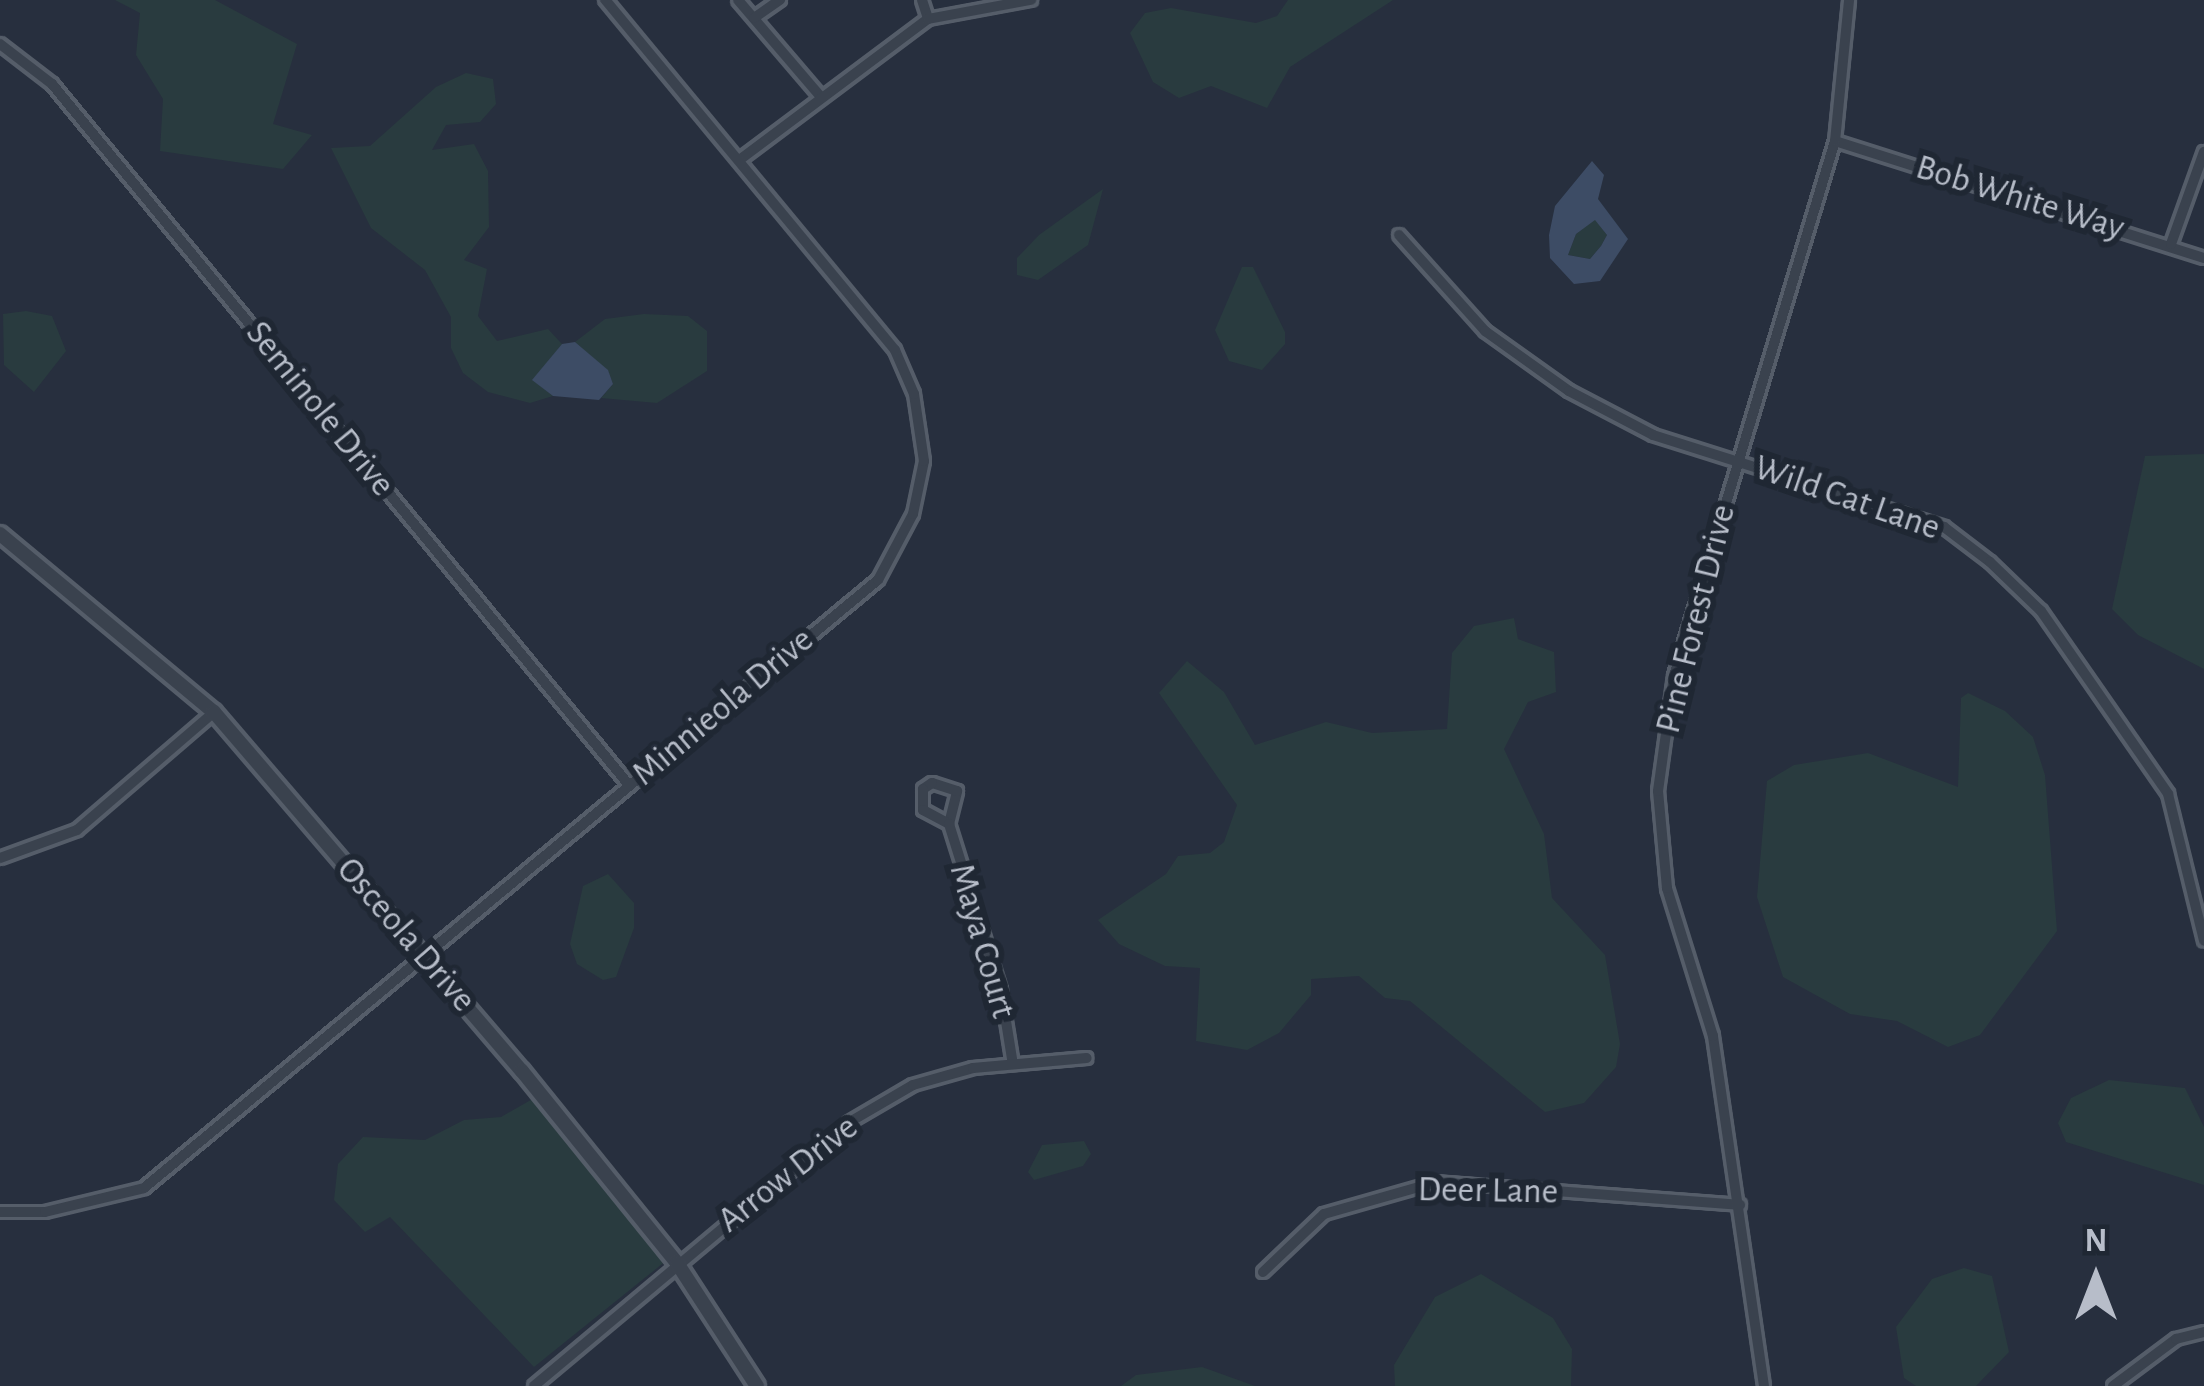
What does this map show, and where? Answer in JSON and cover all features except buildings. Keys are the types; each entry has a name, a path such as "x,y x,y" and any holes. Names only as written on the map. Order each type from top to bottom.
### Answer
{"street":[{"name":"Minnieola Drive","path":"0,1212 46,1212 143,1187 426,958 878,580 913,514 924,461 914,394 895,350 742,158 605,0"},
{"path":"739,0 819,94"},
{"path":"754,18 780,0"},
{"path":"922,0 928,20"},
{"path":"742,158 819,94 928,20 1031,0"},
{"name":"Pine Forest Drive","path":"1764,1386 1713,1036 1666,888 1658,791 1675,676 1835,141 1849,0"},
{"name":"Seminole Drive","path":"0,44 52,84 629,785"},
{"name":"Bob White Way","path":"1835,141 2204,258"},
{"path":"2171,244 2204,152"},
{"name":"Wild Cat Lane","path":"1399,235 1453,298 1526,363 1653,436 1943,527 2041,610 2168,794 2204,941"},
{"name":"Osceola Drive","path":"0,534 214,712 426,958 676,1263 757,1386"},
{"path":"0,858 77,830 214,712"},
{"name":"Maya Court","path":"949,824 1001,990 1012,1059"},
{"name":"Arrow Drive","path":"534,1386 848,1123 914,1085 1012,1059 1087,1058"},
{"name":"Deer Lane","path":"1263,1272 1324,1214 1436,1182 1740,1205"},
{"path":"2113,1386 2176,1339 2204,1332"}],"shaded area":[{"path":"115,0 215,0 297,44 273,124 312,135 283,169 160,151 163,99 136,55 140,13"},
{"path":"1288,0 1393,0 1290,67 1267,108 1211,86 1179,98 1153,82 1130,33 1145,13 1171,8 1256,23 1277,16"},
{"path":"466,73 493,79 496,104 480,122 446,125 432,150 474,144 488,171 489,227 464,260 487,269 478,316 497,341 548,329 562,344 533,380 553,396 530,403 488,392 463,373 451,348 451,317 425,270 371,228 331,148 370,146 436,87"},
{"path":"1103,189 1088,245 1038,280 1017,275 1017,258 1039,235"},
{"path":"1595,219 1607,235 1601,246 1590,259 1568,255 1576,234"},
{"path":"1242,267 1253,267 1285,332 1285,344 1262,370 1229,361 1215,330"},
{"path":"26,311 52,316 66,351 34,392 4,365 3,314"},
{"path":"688,316 707,331 707,371 657,403 601,398 613,384 608,371 575,342 605,319"},
{"path":"2204,454 2204,669 2138,635 2112,609 2145,456"},
{"path":"1514,618 1518,639 1554,652 1556,692 1528,702 1504,749 1544,834 1552,898 1605,955 1620,1044 1616,1067 1584,1103 1545,1112 1410,1001 1385,998 1359,976 1311,979 1311,995 1279,1033 1247,1050 1196,1041 1200,968 1165,966 1119,944 1098,920 1166,874 1178,856 1210,853 1224,842 1237,805 1159,693 1187,661 1224,692 1255,745 1326,722 1372,733 1447,729 1452,653 1474,626"},
{"path":"1968,693 2005,711 2033,737 2045,775 2057,931 1980,1035 1948,1047 1897,1021 1850,1014 1783,977 1757,897 1767,781 1794,765 1868,753 1958,787 1961,698"},
{"path":"608,874 634,903 634,928 616,977 603,980 577,964 570,944 583,886"},
{"path":"2109,1080 2185,1088 2204,1127 2204,1185 2066,1142 2058,1123 2071,1098"},
{"path":"536,1097 667,1260 534,1367 390,1217 365,1232 334,1200 338,1164 363,1137 425,1140 464,1120 501,1117"},
{"path":"1084,1141 1091,1154 1083,1166 1034,1180 1028,1172 1042,1145"},
{"path":"1964,1268 1992,1276 2009,1352 1976,1386 1916,1386 1904,1378 1896,1327 1932,1279"},
{"path":"1481,1274 1553,1318 1572,1349 1571,1386 1395,1386 1394,1365 1435,1297"},
{"path":"1202,1367 1255,1386 1121,1386 1136,1375"}],"water":[{"path":"1592,161 1604,175 1598,199 1628,239 1600,281 1574,284 1550,258 1555,206","holes":["1595,220 1607,235 1590,259 1568,255 1576,234"]},
{"path":"575,342 608,370 613,384 599,400 553,396 532,380 562,344"}]}
